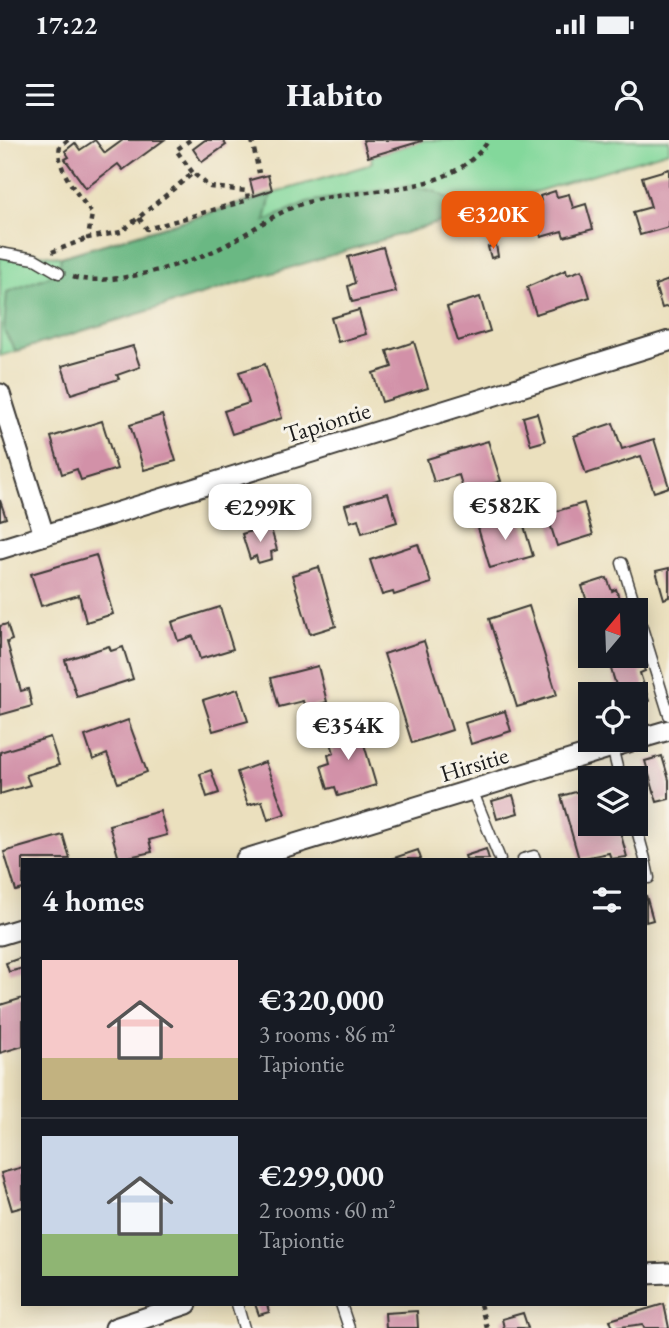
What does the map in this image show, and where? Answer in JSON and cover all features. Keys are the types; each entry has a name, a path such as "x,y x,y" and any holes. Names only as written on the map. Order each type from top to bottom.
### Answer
{"street":[{"name":"Tapiontie","path":"0,549 669,341"},
{"path":"0,394 44,536"},
{"name":"Hirsitie","path":"648,736 669,730"},
{"name":"Hirsitie","path":"249,858 596,752"},
{"path":"0,934 21,929"},
{"path":"647,1274 669,1273"},
{"path":"115,1328 181,1306"}],"lane":[{"path":"0,253 35,259 59,273"},
{"path":"622,563 669,715"},
{"path":"472,790 500,858"},
{"path":"638,836 644,858"},
{"path":"647,870 649,878"},
{"path":"238,1306 244,1328"},
{"path":"342,1306 349,1328"}],"path":[{"path":"68,140 60,146 58,155 62,167 92,214 88,237"},
{"path":"138,217 147,229 248,200 247,191 210,187 193,173 176,150 190,140"},
{"path":"252,140 259,173"},
{"path":"59,273 89,282 139,275 217,249 265,221 307,202 408,186 453,175 479,155 489,140"},
{"path":"35,259 88,237 121,232 193,173"},
{"path":"481,1306 487,1328"}],"green space":[{"path":"424,140 669,140 669,151 0,356 0,248 61,257 365,166 372,162 371,156"},
{"path":"408,186 434,191 474,212 16,351 4,331 7,292 58,273 61,257 271,195 265,221 307,202"}],"building":[{"path":"95,140 105,153 123,140 164,140 123,170 118,164 86,188 65,159 69,157 65,151 75,143 80,150"},
{"path":"205,140 222,140 226,145 202,162 193,149"},
{"path":"363,140 422,140 422,141 368,157"},
{"path":"669,169 669,227 640,235 633,212 651,207 642,177"},
{"path":"268,175 272,190 254,196 250,180"},
{"path":"555,191 557,197 569,194 573,208 586,204 593,229 564,237 562,231 541,237 531,204 541,201 540,196"},
{"path":"496,245 498,256 491,258 488,247"},
{"path":"383,247 396,292 352,302 348,286 355,283 348,257"},
{"path":"566,270 567,275 582,270 590,297 536,314 527,287"},
{"path":"669,280 669,306 662,308 655,285"},
{"path":"480,297 490,331 458,341 447,307"},
{"path":"359,310 366,334 338,342 331,318"},
{"path":"414,342 428,388 382,402 373,373 392,367 387,351"},
{"path":"133,346 140,367 117,375 119,379 71,394 62,366"},
{"path":"265,364 282,418 232,434 224,411 249,403 239,372"},
{"path":"537,413 545,441 531,445 523,417"},
{"path":"162,415 176,461 144,470 130,425"},
{"path":"102,421 117,469 81,480 77,469 62,474 51,437"},
{"path":"613,423 622,449 654,439 669,487 654,492 641,456 586,474 574,436"},
{"path":"488,441 501,481 464,492 459,475 434,482 427,459"},
{"path":"388,493 397,522 362,533 358,519 350,522 345,505"},
{"path":"0,500 6,518 0,520"},
{"path":"584,503 593,535 557,546 547,514"},
{"path":"521,516 533,556 490,568 478,528"},
{"path":"270,525 277,550 271,552 272,559 258,563 256,556 250,559 242,534"},
{"path":"418,544 431,583 394,595 393,592 382,595 370,560"},
{"path":"96,555 113,614 86,622 79,595 41,606 31,574"},
{"path":"319,567 336,626 310,634 292,575"},
{"path":"669,568 669,597 664,599 656,571"},
{"path":"607,578 612,591 616,589 619,598 586,598 582,586"},
{"path":"529,606 557,695 517,707 489,619"},
{"path":"220,607 233,649 200,659 193,636 178,641 172,622"},
{"path":"7,624 12,640 7,642 21,691 28,689 32,706 0,715 0,626"},
{"path":"424,641 452,730 412,743 384,654"},
{"path":"109,646 111,651 123,647 133,679 77,697 65,660"},
{"path":"318,666 327,702 305,708 303,701 279,707 271,678"},
{"path":"611,668 644,668 645,671 640,673 643,682 615,682"},
{"path":"238,689 248,721 213,731 203,700"},
{"path":"505,711 511,731 471,744 465,723"},
{"path":"128,720 147,772 118,783 107,754 93,760 85,736"},
{"path":"358,724 376,785 338,796 335,787 328,789 321,766 330,763 328,755 334,753 328,732"},
{"path":"50,737 59,765 26,775 30,785 0,794 0,752"},
{"path":"662,756 669,780 669,799 657,802 645,761"},
{"path":"265,762 285,814 268,820 262,801 248,805 237,772"},
{"path":"211,770 219,793 207,797 200,774"},
{"path":"578,791 578,836 621,836 627,857 611,858 609,853 579,858 561,796"},
{"path":"513,795 518,813 497,819 492,801"},
{"path":"160,811 167,835 149,840 152,852 119,858 109,825"},
{"path":"63,835 70,858 21,858 21,890 16,891 4,852"},
{"path":"486,849 489,858 466,858"},
{"path":"418,850 421,858 394,858"},
{"path":"647,899 653,920 647,922"},
{"path":"21,958 21,969 9,972 6,963"},
{"path":"21,999 21,1047 0,1053 0,1005"},
{"path":"21,1168 21,1208 12,1210 1,1173"},
{"path":"664,1304 669,1328 644,1328 643,1324 613,1328 610,1320"},
{"path":"256,1306 268,1306 269,1312 259,1315"},
{"path":"417,1311 418,1328 386,1328 385,1313"},
{"path":"523,1313 528,1328 504,1328 502,1319"}]}
